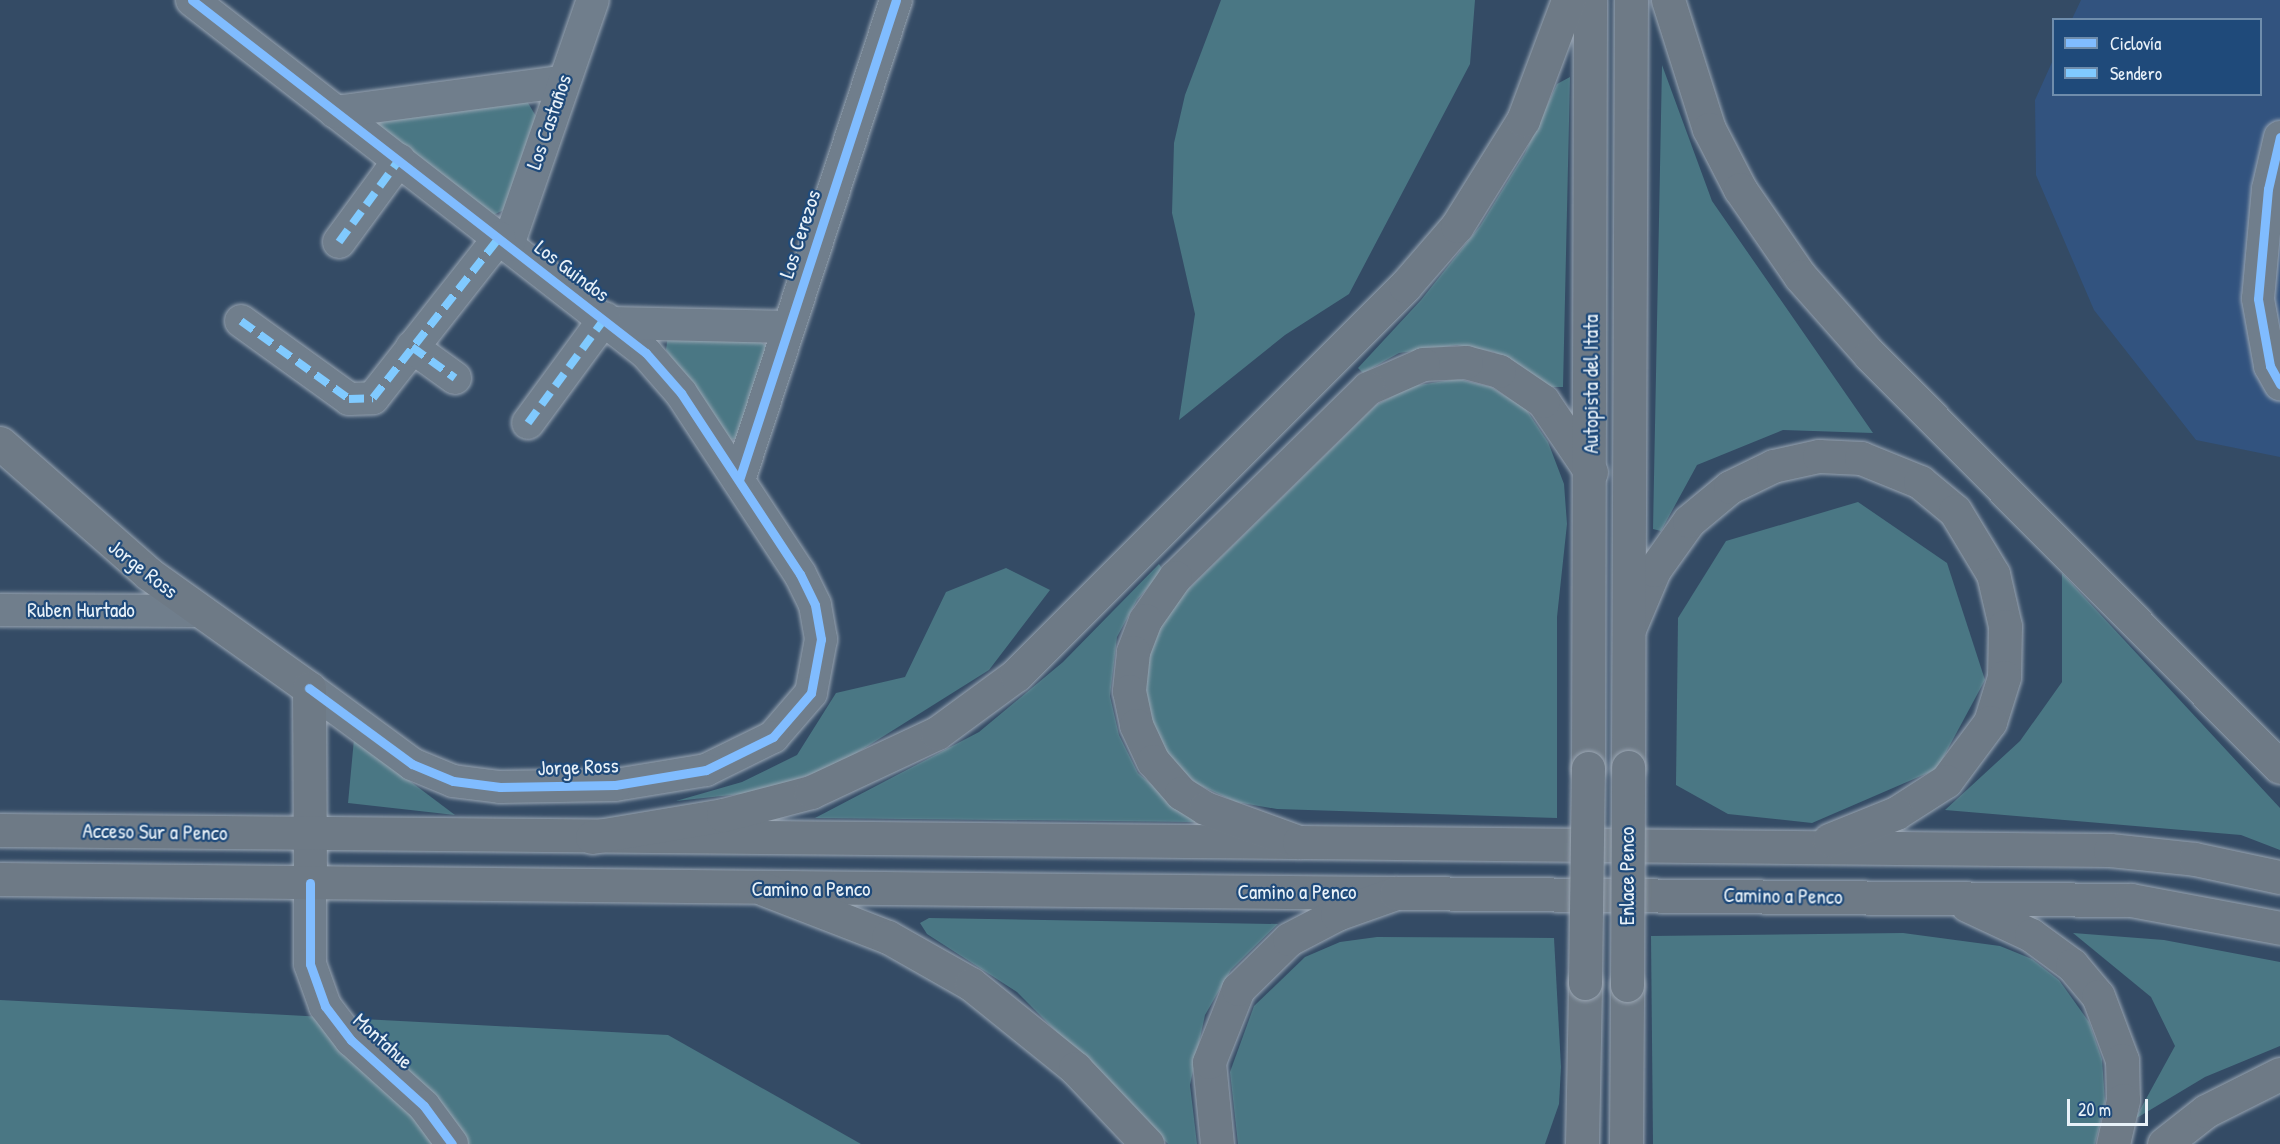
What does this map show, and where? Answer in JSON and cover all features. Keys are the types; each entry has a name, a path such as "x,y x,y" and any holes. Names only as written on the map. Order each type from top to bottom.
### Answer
{"main road":[{"path":"592,837 723,815 822,788 937,733 1016,675 1439,249 1479,195 1523,120 1568,0"},
{"name":"Autopista del Itata","path":"1588,768 1592,472 1590,0"},
{"name":"Autopista del Itata","path":"1628,767 1631,0"},
{"path":"1668,0 1713,137 1745,198 1800,276 1870,355 2280,767"},
{"path":"1299,842 1205,808 1181,793 1153,761 1132,708 1130,671 1139,633 1165,589 1352,400 1385,378 1423,364 1466,362 1515,379 1544,401 1592,472"},
{"name":"Jorge Ross","path":"0,443 100,535 198,611 309,688"},
{"path":"1629,629 1654,570 1689,521 1730,487 1773,466 1830,456 1881,464 1930,489 1970,529 1993,573 2005,626 2004,677 1979,743 1946,781 1896,813 1803,847"},
{"path":"0,879 310,883 309,688"},
{"name":"Enlace Penco","path":"1626,1144 1628,767"},
{"name":"Enlace Penco","path":"1582,1144 1588,768"},
{"name":"Acceso Sur a Penco","path":"0,830 310,833"},
{"path":"310,833 2110,850 2195,859 2280,877"},
{"name":"Camino a Penco","path":"310,883 2131,900 2280,928"},
{"path":"764,889 888,938 970,984 1075,1068 1147,1144"},
{"path":"1217,1144 1209,1062 1238,989 1288,939 1337,914 1396,893"},
{"path":"1942,898 2031,935 2072,965 2098,996 2122,1060 2123,1100 2113,1144"},
{"path":"2164,1144 2216,1105 2280,1074"},
{"path":"1562,1144 1584,1093"}],"street":[{"name":"Los Guindos","path":"192,0 609,321 681,393 808,589 819,621 821,657"},
{"name":"Los Castaños","path":"503,241 593,0"},
{"name":"Los Cerezos","path":"739,480 896,0"},
{"path":"335,112 561,82"},
{"path":"2280,137 2267,198 2258,298 2270,366 2280,384"},
{"path":"339,242 399,160"},
{"path":"242,321 349,399 373,398 412,347 503,241"},
{"name":"Los Guindos","path":"609,321 789,327"},
{"path":"528,423 609,321"},
{"path":"412,347 455,378"},
{"name":"Ruben Hurtado","path":"0,610 198,611"},
{"name":"Jorge Ross","path":"309,688 412,764 453,781 500,787 615,785 706,770 756,749 801,710 821,657"},
{"name":"Montahue","path":"310,883 310,964 325,1006 351,1040 412,1093 452,1144"}],"shaded area":[{"path":"1221,0 1475,0 1470,64 1349,294 1285,335 1179,420 1195,314 1172,213 1174,143 1185,95"},
{"path":"2081,0 2280,0 2280,457 2196,440 2094,310 2036,175 2035,100 2052,62 2052,96 2262,96 2262,18 2072,18"},
{"path":"1662,65 1712,201 1873,433 1783,430 1697,465 1661,531 1653,529"},
{"path":"1570,77 1563,387 1550,387 1494,352 1457,345 1399,353 1363,373 1358,368 1421,300 1480,226 1525,153 1557,84"},
{"path":"524,96 537,118 506,209 489,217 372,126 373,116"},
{"path":"668,335 761,342 772,349 739,437 729,441 666,350"},
{"path":"1458,379 1491,387 1526,409 1548,442 1564,484 1567,524 1557,617 1557,818 1277,809 1236,802 1197,784 1165,755 1143,708 1144,655 1170,607 1376,405 1412,386"},
{"path":"1858,502 1947,563 1985,680 1937,769 1812,823 1728,814 1676,785 1678,618 1726,541"},
{"path":"1159,564 1163,570 1137,600 1117,637 1110,696 1119,735 1138,773 1196,822 815,818 979,732 1063,662"},
{"path":"1006,568 1050,590 989,670 836,766 759,792 676,801 742,782 797,755 836,693 905,677 946,592"},
{"path":"2062,573 2280,808 2280,850 2241,835 1945,810 2020,741 2062,682"},
{"path":"354,739 455,815 348,803"},
{"path":"929,918 1278,924 1231,970 1205,1015 1190,1085 1197,1144 1168,1144 1017,992 927,934 920,923"},
{"path":"1903,933 2000,946 2032,959 2059,980 2089,1022 2102,1059 2105,1102 2095,1144 1653,1144 1651,936"},
{"path":"2073,933 2164,940 2280,962 2280,1046 2205,1077 2135,1119 2175,1046 2151,997"},
{"path":"1377,937 1554,938 1561,1067 1559,1104 1545,1144 1238,1144 1230,1072 1254,1006 1305,957 1340,942"},
{"path":"0,1000 668,1035 861,1144 0,1144"}],"marked path":[{"path":"339,242 399,160"},
{"path":"241,321 349,399 373,398 499,238"},
{"path":"528,423 605,318"},
{"path":"412,347 455,378"}],"cycle path":[{"path":"192,0 646,353 681,393 800,574 815,605 821,639 811,693 773,737 706,770 615,785 500,787 453,781 412,764 309,688"},
{"path":"739,480 896,0"},
{"path":"2280,137 2268,189 2258,299 2270,366 2280,384"},
{"path":"310,883 310,964 325,1006 351,1040 424,1106 452,1144"}]}
